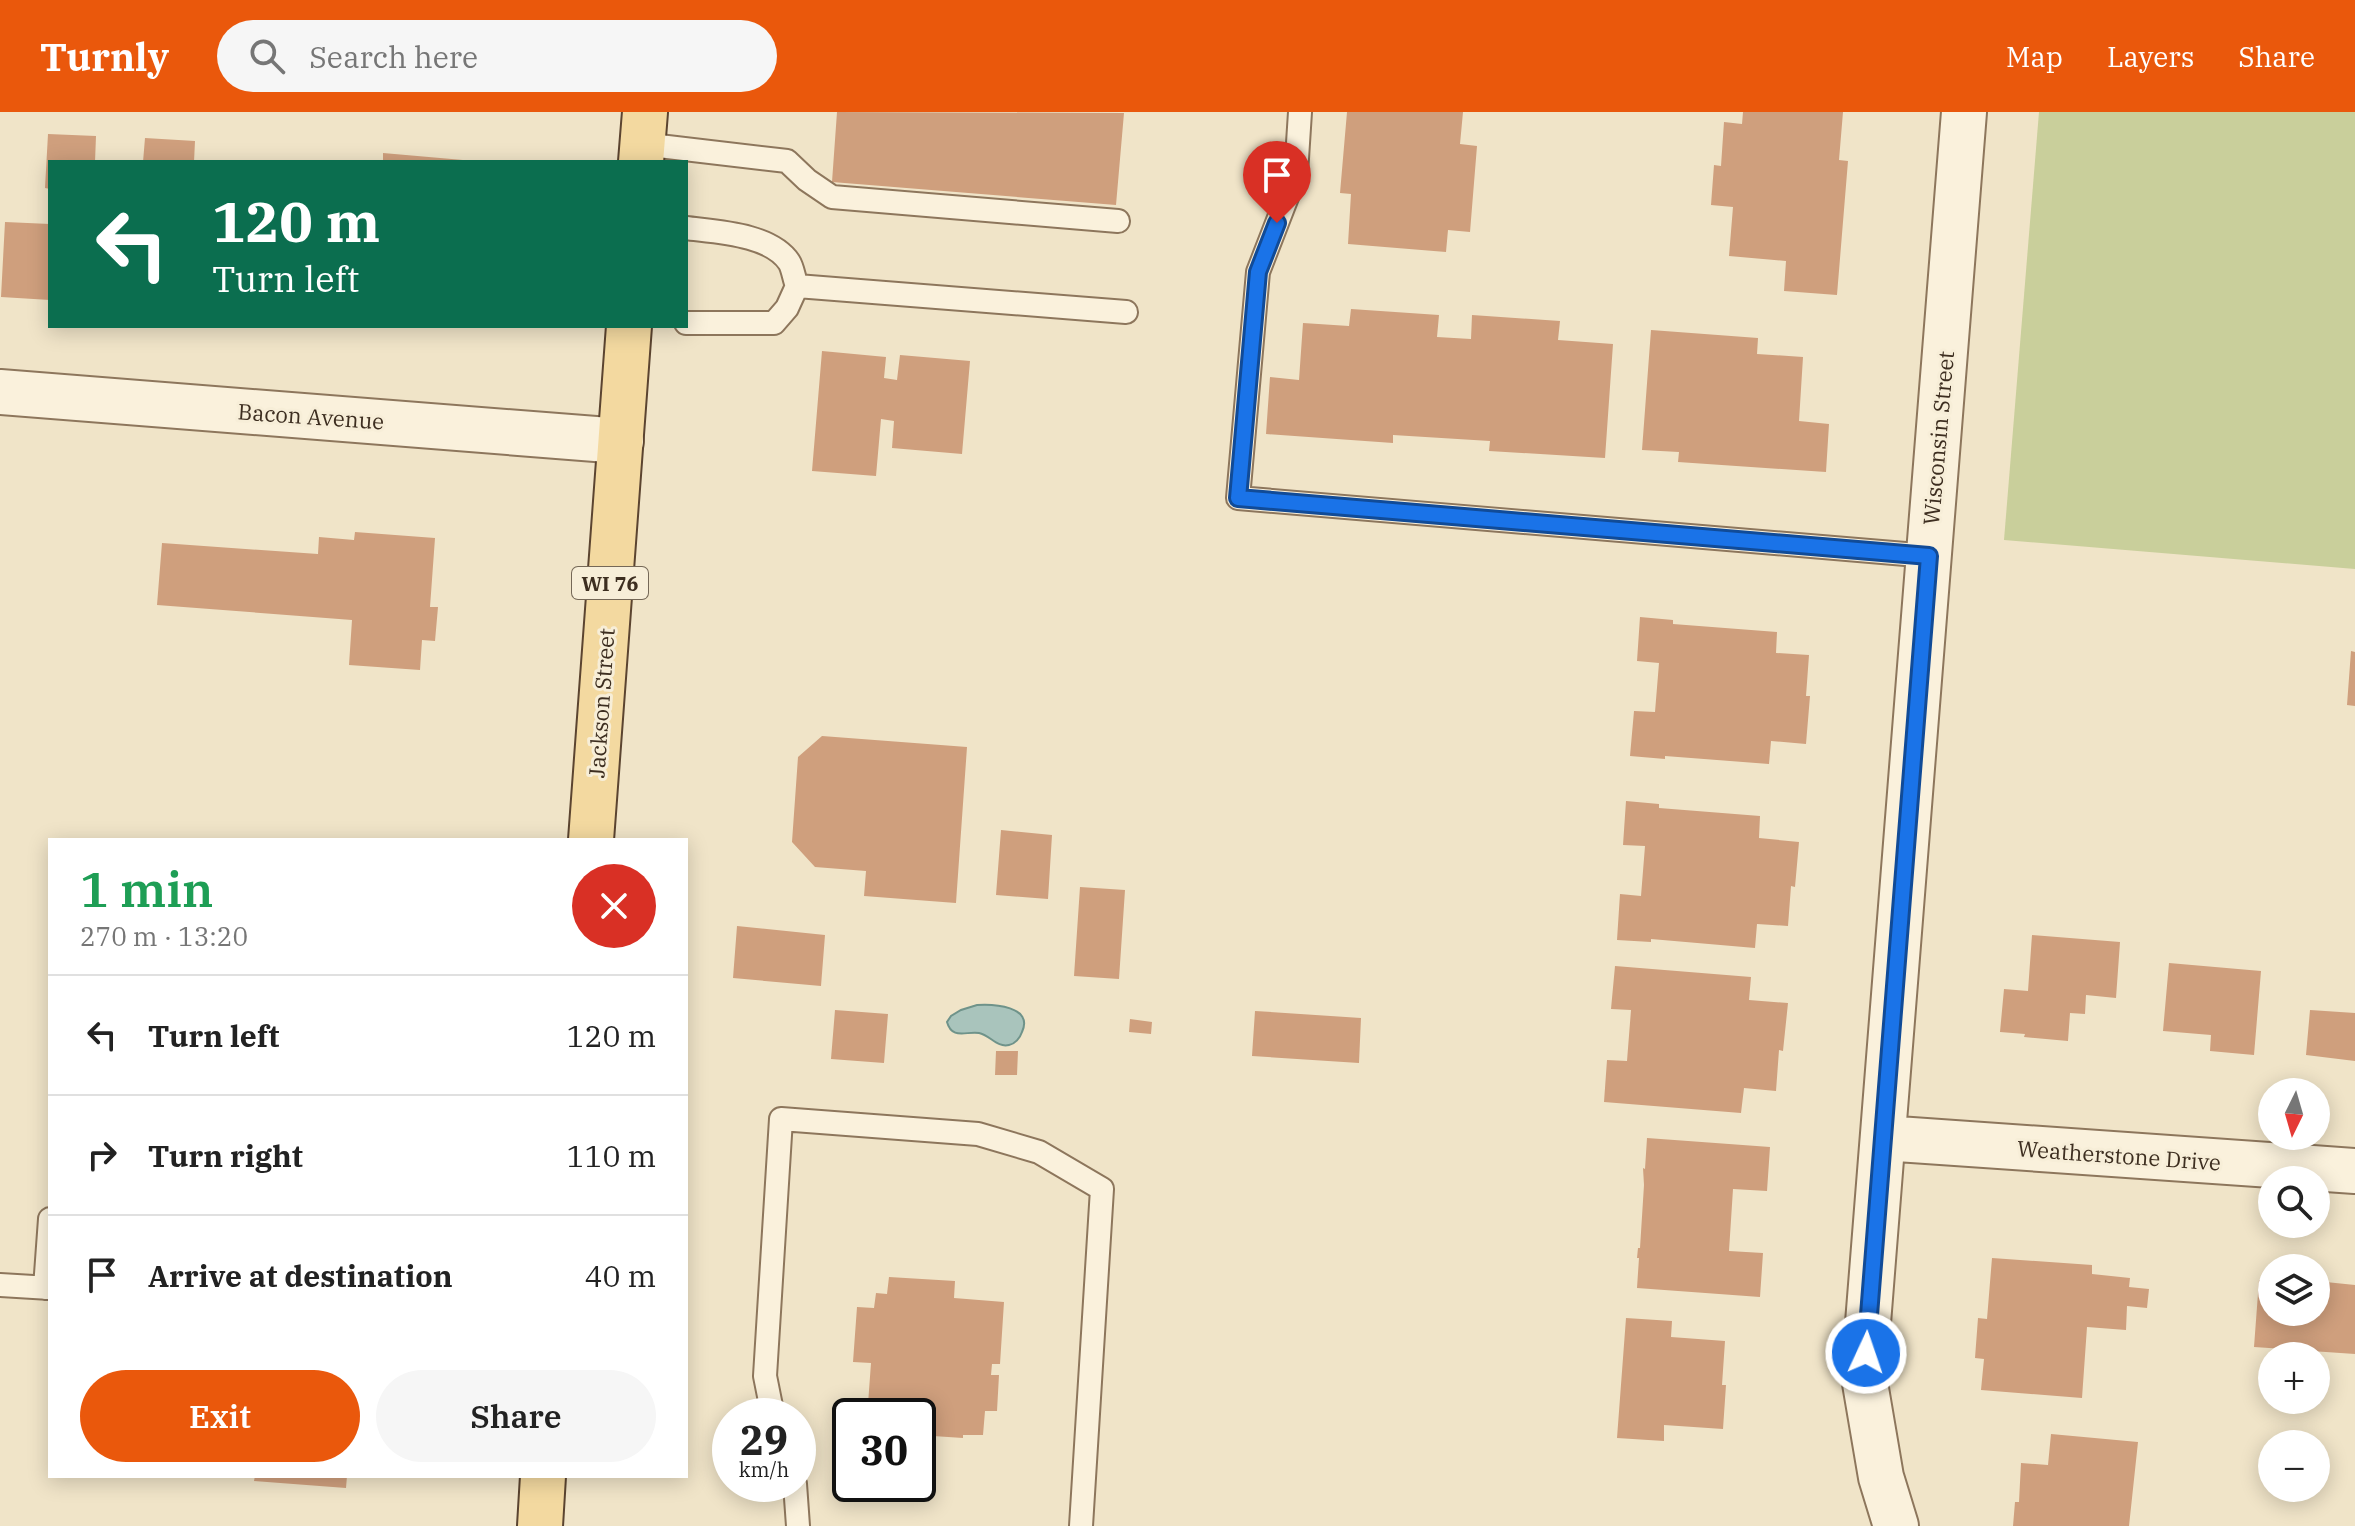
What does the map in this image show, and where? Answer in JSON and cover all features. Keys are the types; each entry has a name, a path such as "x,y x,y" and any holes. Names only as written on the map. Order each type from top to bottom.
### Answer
{"main road":[{"name":"Jackson Street","path":"591,838 629,328"},
{"path":"540,1526 543,1478"}],"street":[{"name":"Wisconsin Street","path":"1896,1526 1881,1477 1865,1383 1964,112"},
{"name":"Bacon Avenue","path":"0,392 621,441"},
{"name":"Weatherstone Drive","path":"1883,1138 2355,1171"}],"lane":[{"path":"1300,112 1296,174 1258,272 1238,498 1929,556"},
{"path":"643,139 787,161 832,197 1118,221"},
{"path":"688,228 739,235 771,245 789,262 797,286 787,308 774,323 688,323"},
{"path":"797,286 1126,312"},
{"path":"769,1398 765,1376 781,1119 978,1134 1039,1152 1102,1189 1081,1526"},
{"path":"0,1285 47,1288 48,1265"},
{"path":"796,1502 798,1526"}],"green space":[{"path":"2039,112 2355,112 2355,569 2004,540"}],"water":[{"path":"977,1005 1001,1006 1017,1012 1024,1023 1017,1040 1005,1045 979,1033 960,1034 949,1028 947,1022 951,1016"}],"building":[{"path":"837,112 1124,113 1116,205 832,182"},
{"path":"1347,112 1463,112 1460,144 1477,146 1470,232 1448,230 1446,252 1348,244 1351,194 1340,193"},
{"path":"1743,112 1843,112 1839,160 1848,161 1837,295 1784,291 1786,261 1729,256 1733,207 1711,205 1714,165 1721,166 1724,122 1742,124"},
{"path":"48,134 96,136 95,160 48,160 48,189 45,188"},
{"path":"145,138 195,141 194,160 143,160"},
{"path":"383,153 463,160 383,160"},
{"path":"5,222 48,224 48,300 1,297"},
{"path":"1351,309 1439,315 1437,337 1471,339 1472,315 1560,321 1558,340 1613,344 1605,458 1489,451 1490,441 1393,435 1393,443 1266,434 1270,377 1299,380 1303,323 1349,326"},
{"path":"1651,330 1758,338 1757,354 1803,357 1799,421 1829,424 1826,472 1678,462 1679,452 1642,450"},
{"path":"822,351 886,357 884,378 897,380 900,355 970,361 962,454 892,448 894,421 881,419 876,476 812,471"},
{"path":"355,532 435,538 430,607 438,607 435,641 422,640 420,670 349,665 352,620 157,605 162,543 318,554 319,537 354,540"},
{"path":"1640,617 1673,620 1673,624 1777,632 1776,653 1809,655 1806,744 1771,741 1769,764 1630,756 1634,711 1655,712 1659,663 1637,661"},
{"path":"2351,651 2355,652 2355,706 2347,705"},
{"path":"822,736 967,747 956,903 864,896 866,871 815,867 792,842 798,757"},
{"path":"1626,801 1659,804 1659,808 1760,816 1759,838 1799,842 1788,926 1757,924 1755,948 1651,939 1651,942 1617,940 1620,894 1641,896 1645,846 1623,845"},
{"path":"1001,830 1052,835 1048,899 996,895"},
{"path":"1080,887 1125,890 1119,979 1074,976"},
{"path":"737,926 825,935 821,986 733,978"},
{"path":"2032,935 2120,942 2116,998 2086,995 2085,1014 2070,1013 2068,1041 2000,1032 2004,989 2028,991"},
{"path":"2169,963 2261,971 2254,1055 2210,1051 2211,1035 2163,1031"},
{"path":"1615,966 1751,977 1749,1000 1788,1003 1783,1051 1779,1050 1776,1091 1744,1088 1741,1113 1604,1102 1607,1060 1627,1061 1631,1010 1611,1009"},
{"path":"835,1010 888,1014 884,1063 831,1059"},
{"path":"2310,1010 2355,1013 2355,1061 2306,1055"},
{"path":"1255,1011 1361,1018 1359,1063 1252,1056"},
{"path":"1130,1019 1152,1022 1151,1034 1129,1032"},
{"path":"996,1051 1018,1051 1017,1075 995,1075"},
{"path":"1647,1138 1770,1147 1767,1191 1733,1189 1729,1251 1763,1253 1760,1297 1637,1288"},
{"path":"1992,1258 2092,1265 2092,1274 2130,1278 2129,1287 2149,1289 2147,1308 2127,1306 2126,1330 2087,1327 2082,1398 1981,1390 1984,1359 1975,1358 1978,1318 1987,1319"},
{"path":"889,1277 955,1281 954,1298 1004,1302 1000,1364 992,1364 991,1375 999,1375 997,1411 985,1411 983,1435 963,1435 963,1438 936,1436 936,1398 868,1398 871,1363 853,1362 857,1307 874,1308 876,1293 887,1294"},
{"path":"2330,1282 2355,1285 2355,1354 2330,1352 2330,1342 2258,1342 2258,1347 2254,1347 2258,1293 2258,1326 2330,1326"},
{"path":"1626,1318 1672,1321 1671,1337 1725,1341 1723,1429 1664,1425 1664,1441 1617,1438"},
{"path":"2051,1434 2138,1442 2129,1526 2013,1526 2015,1502 2019,1502 2021,1463 2048,1465"},
{"path":"255,1478 347,1478 346,1488 254,1481"}],"route":[{"path":"1277,223 1258,272 1238,498 1929,556 1866,1353"}]}
